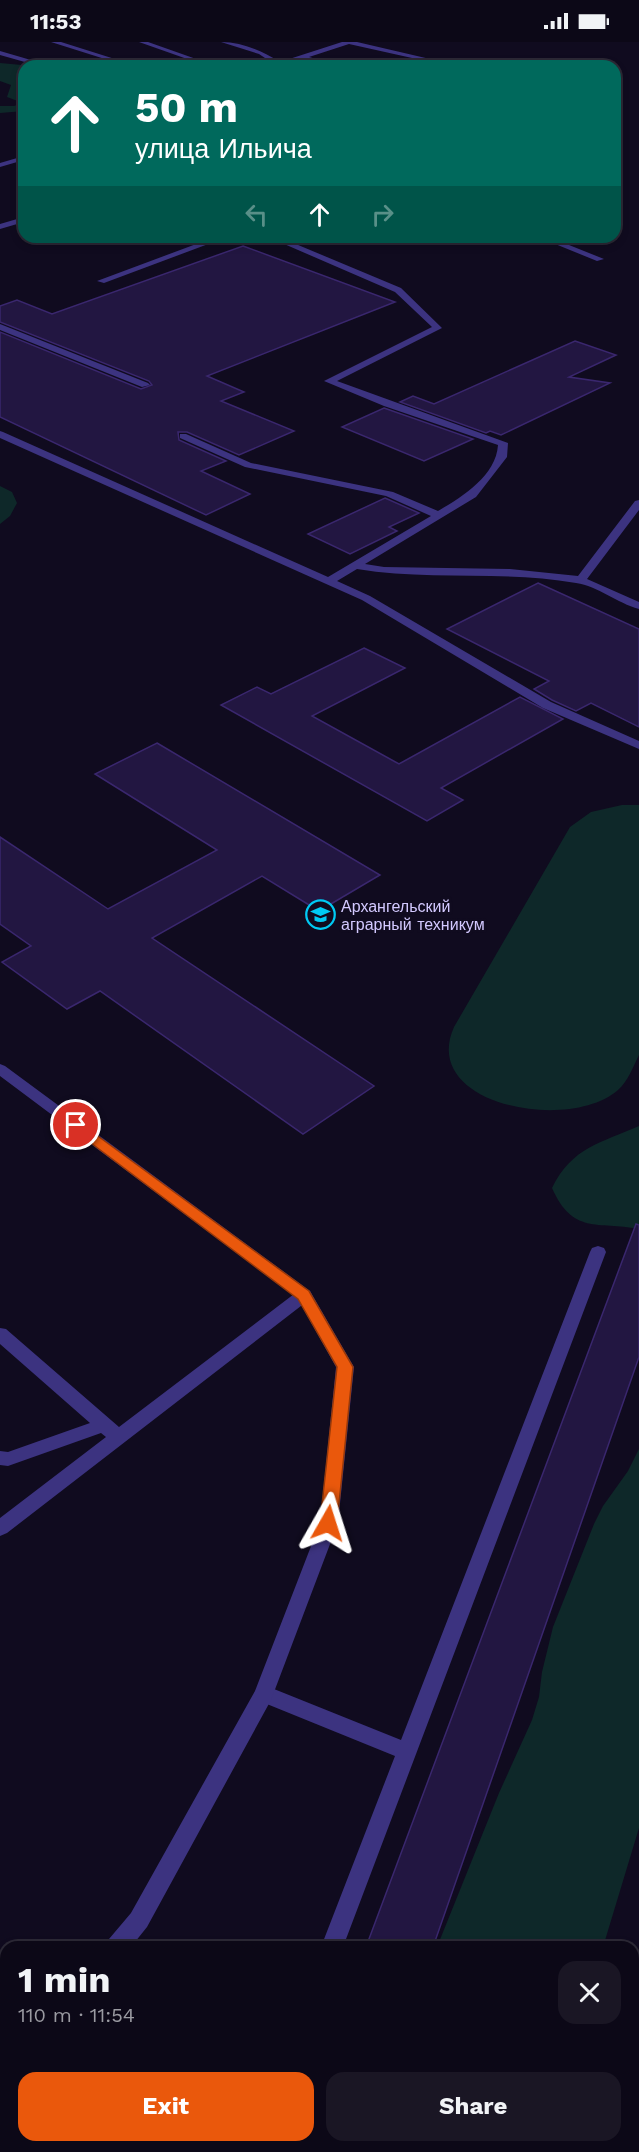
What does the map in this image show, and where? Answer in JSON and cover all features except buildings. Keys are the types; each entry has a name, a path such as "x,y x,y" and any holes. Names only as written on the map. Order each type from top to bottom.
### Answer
{"street":[{"path":"54,42 114,60"},
{"path":"142,42 202,60"},
{"path":"224,42 261,53 270,60"},
{"path":"325,42 346,43 428,60"},
{"path":"292,60 346,43"},
{"path":"0,53 25,60"},
{"path":"301,57 314,60"},
{"path":"0,165 18,160"},
{"path":"0,227 18,221"},
{"path":"101,280 206,243"},
{"path":"286,243 398,290 438,328 329,381 387,404 503,443 502,457 472,495 327,582"},
{"path":"558,243 600,259"},
{"path":"0,327 145,385"},
{"path":"0,434 366,598 547,705 639,745"},
{"path":"183,436 248,465 389,494 438,515"},
{"path":"581,580 639,503"},
{"path":"354,566 384,570 510,572 581,580 639,606"},
{"path":"0,1069 304,1295 345,1367 328,1523 264,1694 138,1920 122,1941"},
{"path":"334,1941 598,1252"},
{"path":"0,1528 110,1430 304,1295"},
{"path":"0,1334 110,1430"},
{"path":"0,1458 8,1459 110,1430"},
{"path":"264,1694 407,1752"}],"green space":[{"path":"0,63 18,65 18,101 7,97 11,85 0,81"},
{"path":"18,105 18,112 0,113 0,106"},
{"path":"0,486 12,492 17,503 10,516 0,524"},
{"path":"622,805 639,805 639,1055 632,1069 618,1090 595,1103 567,1109 535,1110 504,1104 478,1093 458,1076 449,1054 454,1027 570,827 591,812"},
{"path":"639,1126 639,1229 599,1225 578,1220 560,1203 552,1188 560,1174 569,1163 589,1148"},
{"path":"639,1449 639,1828 605,1941 439,1941 499,1793 532,1720 553,1627 594,1524 603,1506 628,1471"}],"place":[{"name":"Архангельский аграрный техникум","path":"320,915"}],"route":[{"path":"76,1125 304,1295 345,1367 328,1523"}]}
